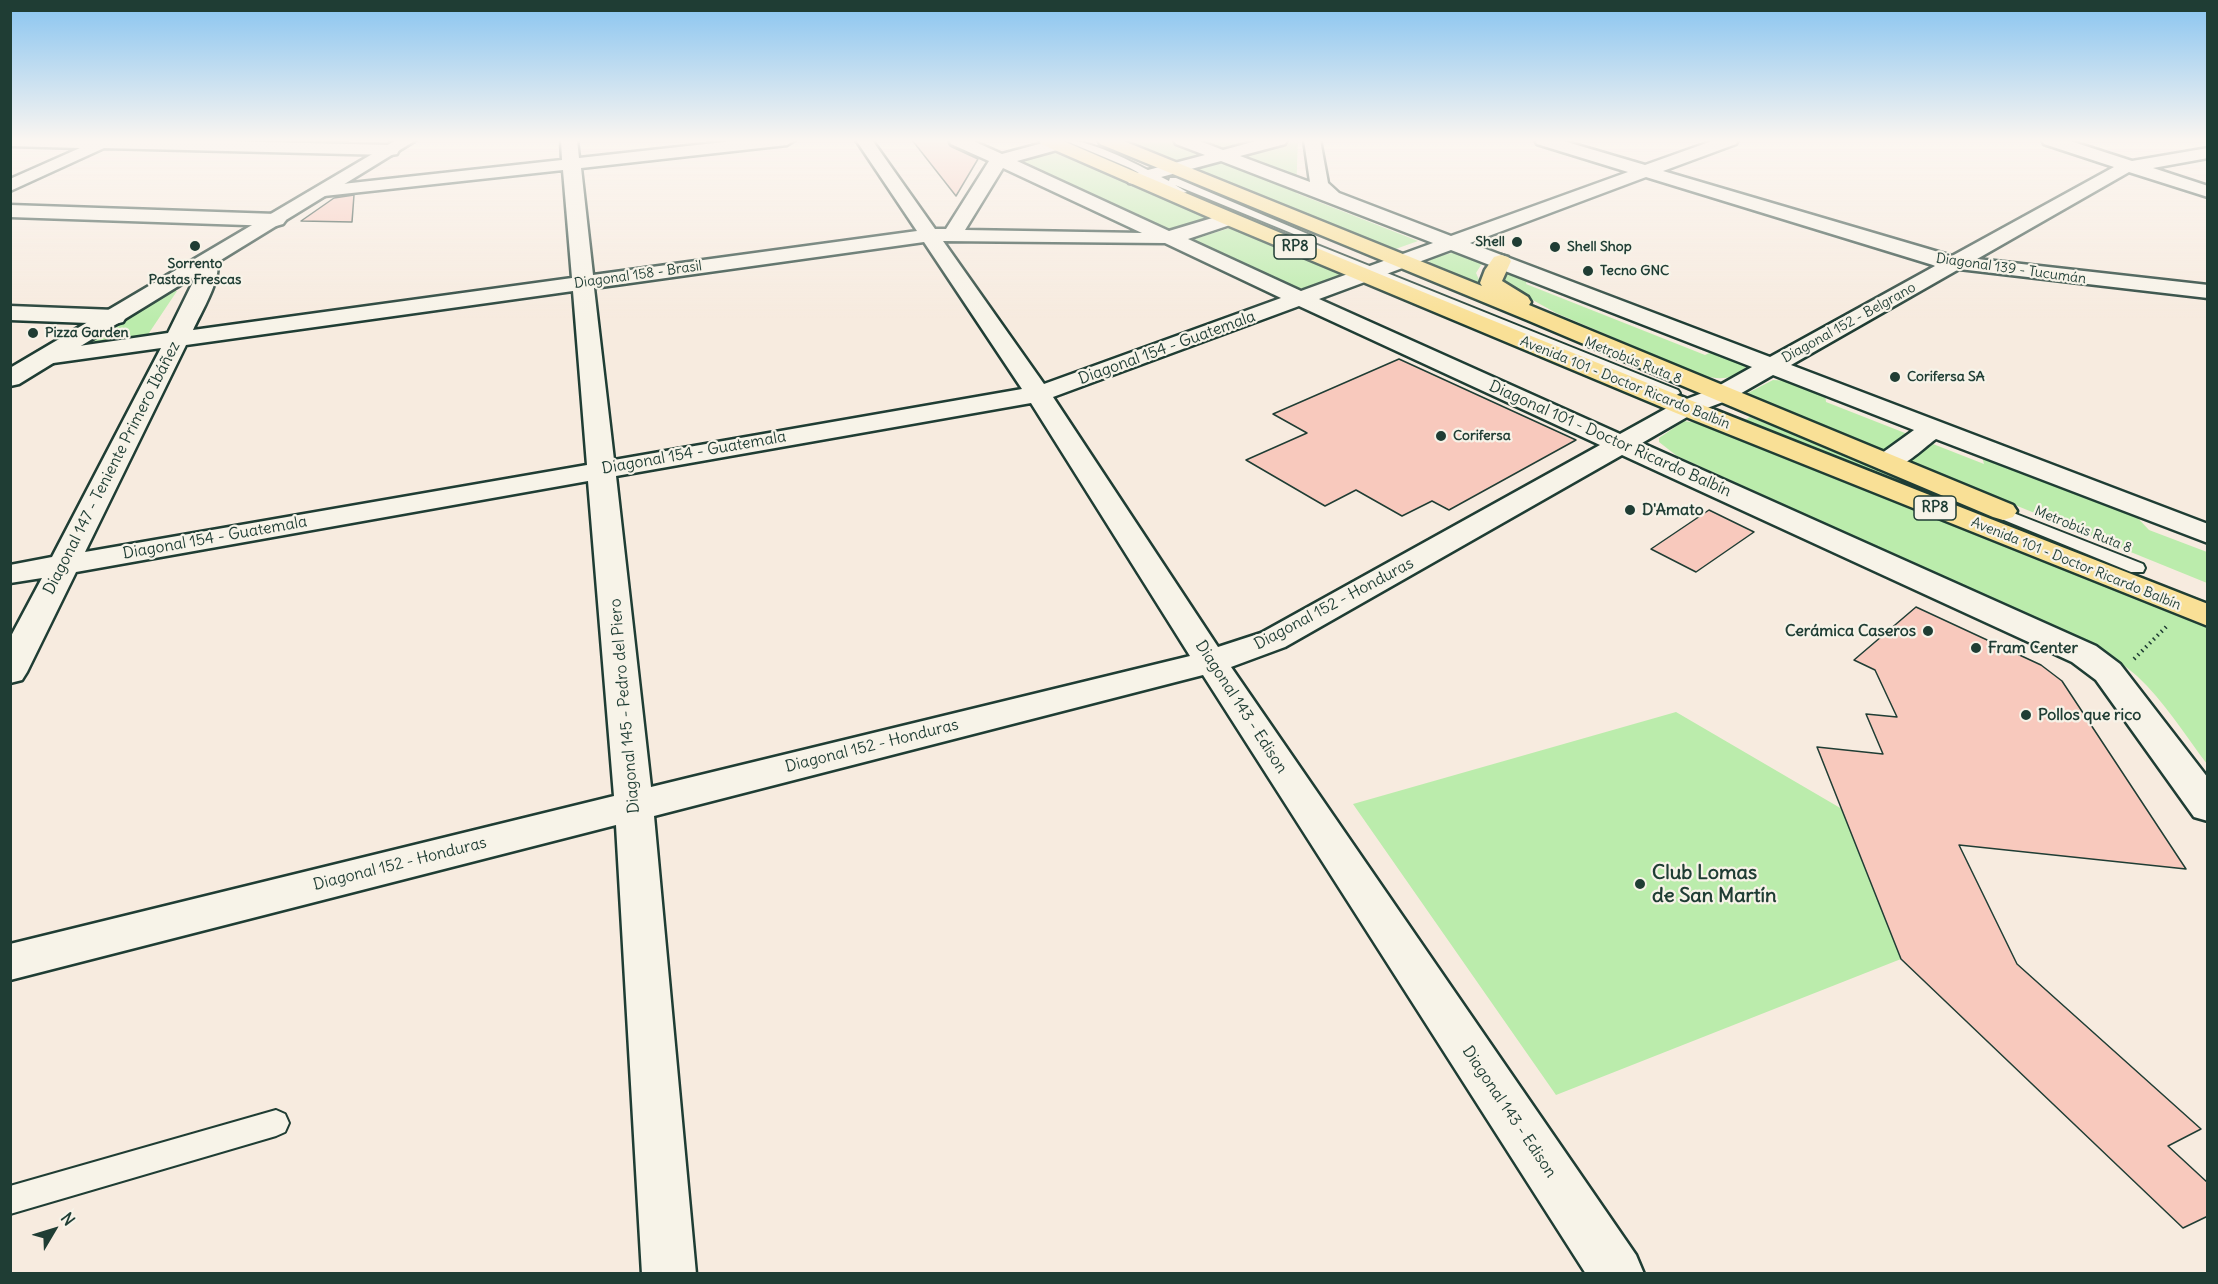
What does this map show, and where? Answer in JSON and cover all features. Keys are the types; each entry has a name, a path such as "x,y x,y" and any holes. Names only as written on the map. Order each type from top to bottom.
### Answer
{"main road":[{"name":"Avenida 101 - Doctor Ricardo Balbín","path":"1197,200 1229,219 1535,315 1704,401 1888,462 2137,568 2200,606"},
{"name":"Avenida 101 - Doctor Ricardo Balbín","path":"1217,200 2200,606"},
{"path":"1502,261 1495,270 1491,283 1535,315"}],"street":[{"path":"10,379 309,200"},
{"name":"Diagonal 145 - Pedro del Piero","path":"574,200 634,805 669,1274"},
{"name":"Diagonal 143 - Edison","path":"913,200 942,235 1038,394 1211,662 1617,1274"},
{"path":"942,235 970,200"},
{"name":"Diagonal 101 - Doctor Ricardo Balbín","path":"1086,200 2084,654 2108,672 2208,807"},
{"path":"1340,200 2208,534"},
{"name":"Diagonal 154 - Guatemala","path":"10,574 1038,394 1569,200"},
{"name":"Diagonal 139 - Tucumán","path":"1742,200 1954,264 2208,292"},
{"name":"Diagonal 152 - Belgrano","path":"1704,401 2069,200"},
{"path":"10,212 276,220"},
{"name":"Diagonal 158 - Brasil","path":"46,357 942,235 1168,238 1229,219"},
{"name":"Diagonal 147 - Teniente Primero Ibáñez","path":"10,672 177,339 207,276 208,262"},
{"path":"10,313 115,317"},
{"name":"Diagonal 152 - Honduras","path":"10,962 1211,662 1273,640 1704,401"},
{"path":"1888,462 1934,428"}],"lane":[{"path":"1208,200 1268,229 1383,268"},
{"name":"Metrobús Ruta 8","path":"1704,401 2137,568"},
{"path":"10,1200 276,1123"}],"path":[{"path":"2108,672 2126,668 2200,606"}],"green space":[{"path":"1100,200 1169,200 1211,218 1169,233"},
{"path":"1264,200 1314,200 1418,241 1390,251"},
{"path":"1233,227 1339,270 1344,277 1315,288 1292,288 1193,241"},
{"path":"1459,251 1483,262 1476,273 1481,284 1430,264 1429,259"},
{"path":"1504,271 1516,271 1529,275 1526,284 1705,355 1718,349 1743,363 1746,369 1726,378 1704,376 1556,313 1504,284"},
{"path":"170,291 177,291 147,336 81,345"},
{"path":"1773,380 1791,381 1825,392 1826,402 1984,464 1981,453 2134,514 2149,530 2207,552 2207,583 1744,395"},
{"path":"1750,417 2137,575 2207,601 2207,608 1745,420"},
{"path":"1684,421 1717,426 2207,626 2207,764 2156,696 2137,676 2116,660 2077,637 1677,456 1659,442 1659,438"},
{"name":"Club Lomas de San Martín","path":"1676,712 1842,809 1901,959 1556,1095 1353,804"}],"building":[{"path":"331,200 354,200 352,222 301,221"},
{"name":"Corifersa","path":"1399,359 1576,440 1449,510 1432,501 1402,516 1356,490 1325,506 1246,460 1307,433 1273,414"},
{"path":"1709,510 1754,532 1696,572 1651,549"},
{"path":"1916,607 2041,665 2062,681 2186,869 1959,845 2017,964 2201,1129 2168,1146 2208,1183 2208,1216 2183,1228 1901,959 1817,747 1883,754 1866,714 1897,717 1875,670 1854,660"}],"place":[{"name":"Shell","path":"1517,242"},
{"name":"Sorrento Pastas Frescas","path":"195,246"},
{"name":"Shell Shop","path":"1555,247"},
{"name":"Tecno GNC","path":"1588,271"},
{"name":"Pizza Garden","path":"33,333"},
{"name":"Corifersa SA","path":"1895,377"},
{"name":"Corifersa","path":"1441,436"},
{"name":"D'Amato","path":"1630,510"},
{"name":"Cerámica Caseros","path":"1928,631"},
{"name":"Fram Center","path":"1976,648"},
{"name":"Pollos que rico","path":"2026,715"},
{"name":"Club Lomas de San Martín","path":"1640,884"}]}
